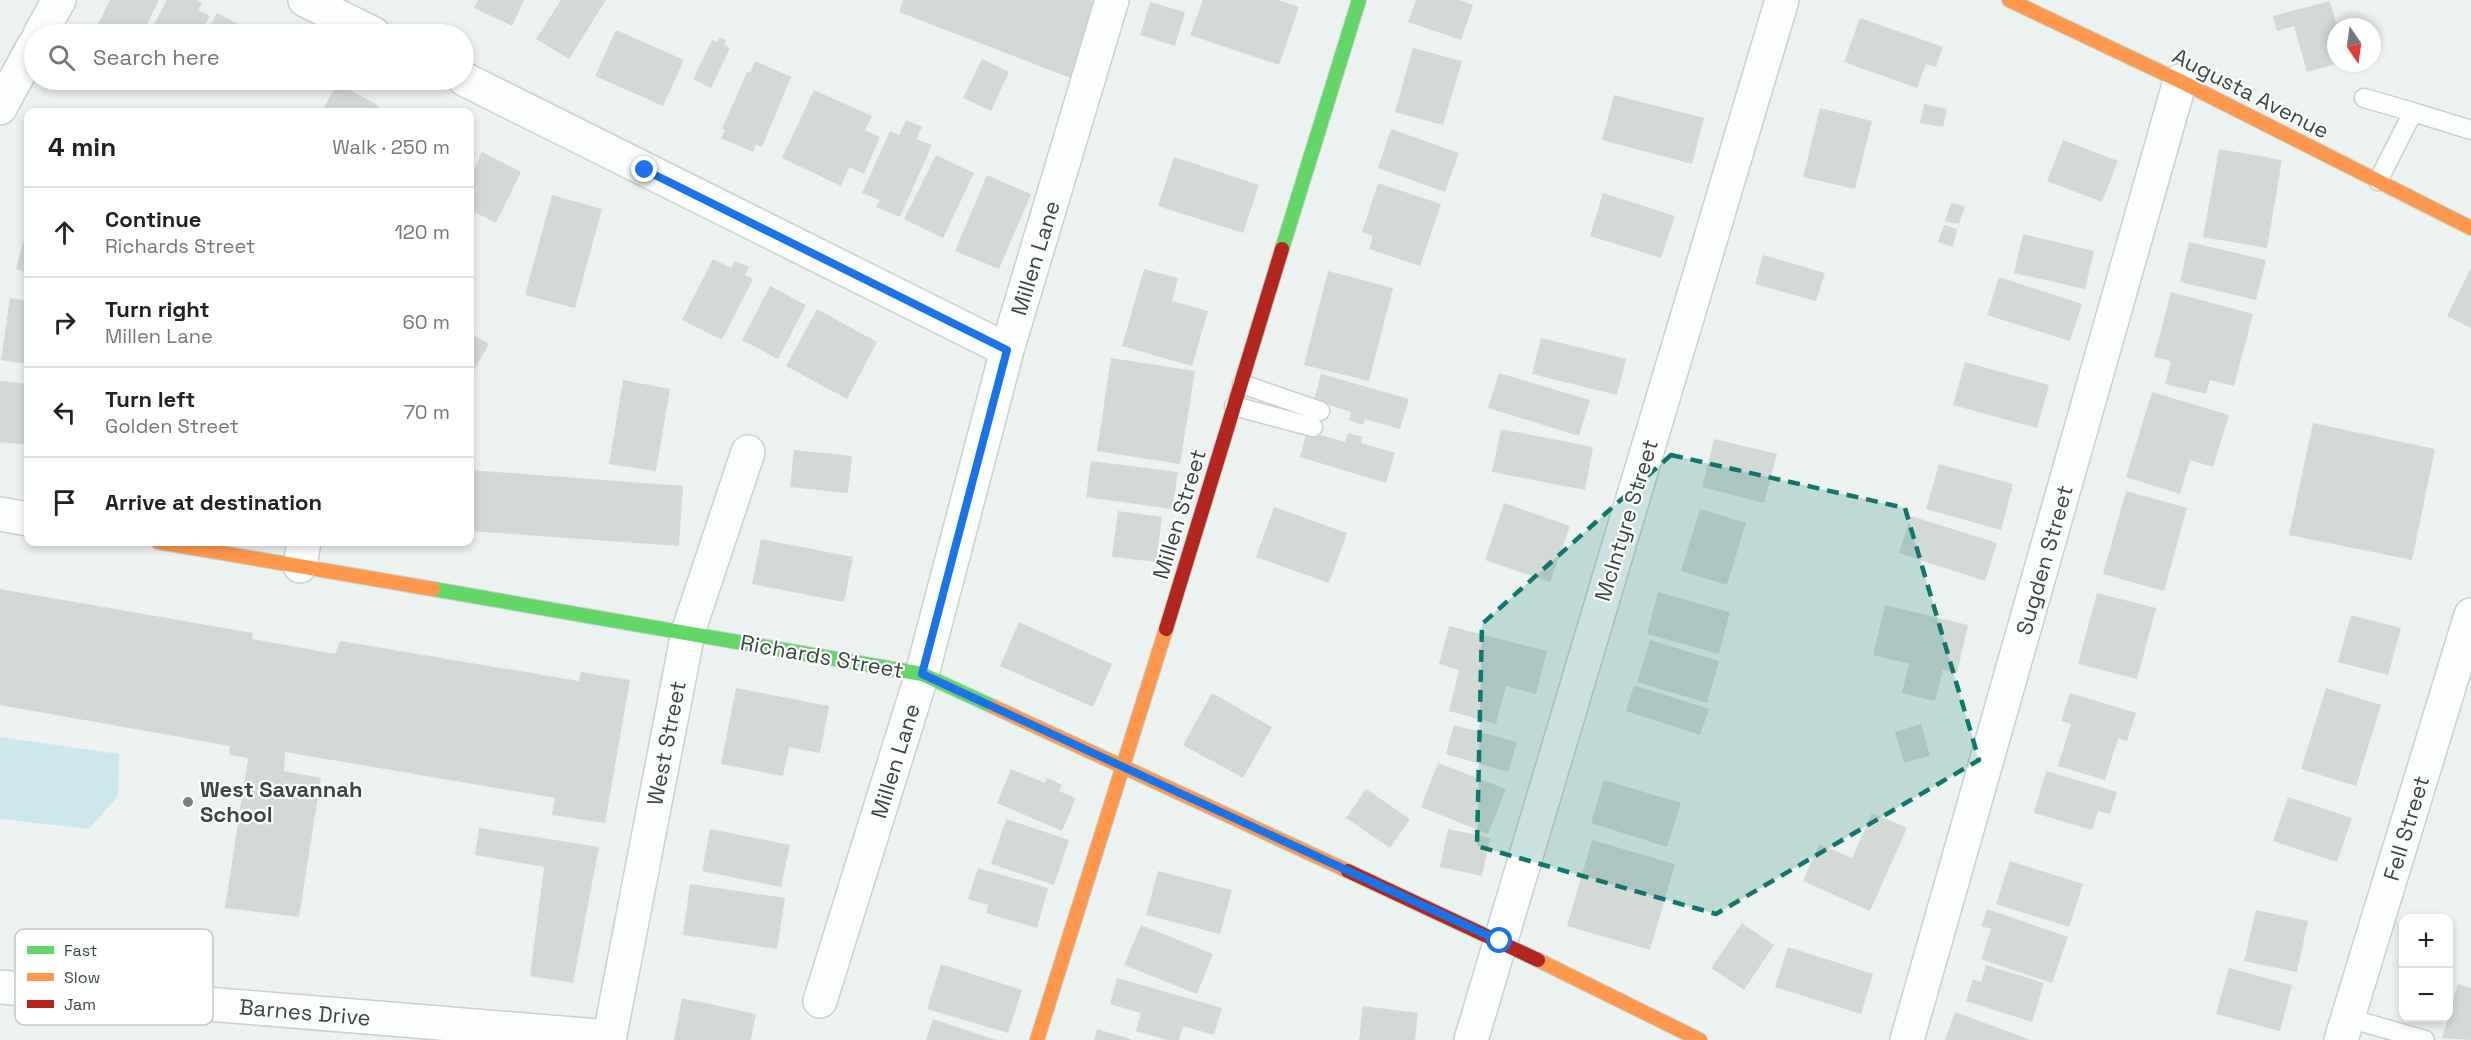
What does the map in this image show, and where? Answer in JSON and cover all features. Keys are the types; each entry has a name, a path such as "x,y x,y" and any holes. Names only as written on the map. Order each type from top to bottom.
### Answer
{"street":[{"path":"46,24 59,0"},
{"path":"305,0 354,24"},
{"name":"Millen Lane","path":"820,1001 922,674 1007,350 1112,0"},
{"name":"Millen Street","path":"1037,1040 1123,769 1359,0"},
{"name":"McIntyre Street","path":"1471,1040 1782,0"},
{"name":"Augusta Avenue","path":"2009,0 2180,81 2471,228"},
{"path":"0,108 24,64"},
{"name":"Sugden Street","path":"1907,1040 2180,81"},
{"path":"474,84 1007,350"},
{"name":"West Street","path":"609,1038 688,632 747,452"},
{"path":"0,514 24,518"},
{"name":"Richards Street","path":"206,546 302,554 688,632 922,674 1123,769 1500,941 1700,1040"},
{"name":"Fell Street","path":"2344,1029 2471,615"},
{"name":"Barnes Drive","path":"0,987 15,988"},
{"name":"Barnes Drive","path":"213,1005 609,1038"}],"lane":[{"path":"2364,98 2471,130"},
{"path":"2378,181 2413,112"},
{"path":"1234,406 1316,419 1242,384"},
{"path":"2344,1029 2425,1040"}],"highlighted area":[{"path":"1671,455 1905,508 1979,760 1716,914 1477,846 1482,624"}],"shaded area":[{"path":"0,737 119,754 118,796 89,829 0,819"}],"building":[{"path":"110,0 159,0 147,24 98,24"},
{"path":"167,0 197,0 202,3 198,10 210,16 206,24 154,24"},
{"path":"478,0 524,0 512,26 474,8"},
{"path":"561,0 606,0 569,59 536,39"},
{"path":"903,0 1089,0 1100,4 1071,78 899,12"},
{"path":"1203,0 1278,0 1299,7 1279,65 1190,35"},
{"path":"1416,0 1459,0 1473,5 1461,40 1408,22"},
{"path":"2330,1 2335,18 2327,18 2327,66 2307,72 2294,26 2277,31 2273,16"},
{"path":"1150,2 1185,12 1175,46 1140,35"},
{"path":"217,13 238,24 211,24"},
{"path":"1860,18 1943,47 1936,67 1926,64 1917,88 1844,62"},
{"path":"616,30 684,60 663,106 595,76"},
{"path":"720,37 726,40 724,45 730,48 711,88 693,79 712,40 717,42"},
{"path":"1413,48 1462,61 1443,125 1395,112"},
{"path":"982,59 1009,72 991,111 963,98"},
{"path":"755,61 791,77 762,147 756,145 753,152 721,138 725,130 722,129 747,72 750,73"},
{"path":"334,90 350,90 379,106 378,108 323,108"},
{"path":"814,90 872,116 865,130 880,137 864,174 849,167 841,186 782,158"},
{"path":"1614,95 1704,118 1692,164 1602,140"},
{"path":"1924,104 1947,109 1943,127 1920,123"},
{"path":"1820,108 1872,121 1855,189 1803,177"},
{"path":"906,120 922,127 916,139 932,145 900,217 876,207 880,200 862,193 890,131 899,135"},
{"path":"1391,129 1459,153 1445,192 1378,168"},
{"path":"2063,140 2118,161 2102,202 2047,181"},
{"path":"2219,149 2282,160 2267,248 2203,237"},
{"path":"482,152 521,172 496,223 474,212 474,169"},
{"path":"936,155 974,173 943,238 904,219"},
{"path":"1174,157 1259,185 1243,233 1158,206"},
{"path":"987,175 1031,194 999,269 955,251"},
{"path":"1378,183 1441,204 1420,266 1369,249 1373,236 1362,232"},
{"path":"1603,193 1675,216 1661,258 1590,236"},
{"path":"552,195 602,209 575,308 525,295"},
{"path":"1951,203 1965,206 1959,224 1945,221"},
{"path":"1944,225 1957,229 1953,247 1938,242"},
{"path":"2023,234 2094,251 2085,289 2014,273"},
{"path":"24,239 24,272 16,269"},
{"path":"2189,242 2266,260 2256,300 2180,282"},
{"path":"1763,255 1825,273 1816,301 1755,284"},
{"path":"713,259 731,268 735,261 749,267 745,275 753,279 722,340 682,320"},
{"path":"2471,268 2471,328 2447,316"},
{"path":"1144,269 1178,278 1172,301 1208,311 1192,366 1122,346"},
{"path":"1328,271 1393,288 1369,381 1304,365"},
{"path":"1999,277 2082,304 2070,341 1987,315"},
{"path":"770,286 806,305 778,359 742,340"},
{"path":"2171,292 2253,314 2234,386 2210,380 2206,394 2165,384 2171,361 2154,357"},
{"path":"10,298 24,300 24,363 1,360"},
{"path":"817,309 877,342 847,399 786,366"},
{"path":"474,335 489,344 474,370"},
{"path":"1541,338 1626,359 1617,395 1532,374"},
{"path":"1111,358 1195,371 1180,464 1097,451"},
{"path":"1965,362 2049,385 2037,428 1953,405"},
{"path":"1499,373 1590,400 1579,436 1488,408"},
{"path":"1321,374 1409,399 1400,429 1365,419 1363,425 1349,420 1351,412 1314,400"},
{"path":"623,380 670,389 656,471 609,464"},
{"path":"0,381 24,384 24,445 0,442"},
{"path":"2152,392 2229,415 2213,467 2190,460 2180,494 2126,477"},
{"path":"2313,423 2435,449 2412,560 2289,535"},
{"path":"1501,429 1593,447 1585,490 1492,472"},
{"path":"1307,431 1345,442 1348,433 1363,437 1361,443 1395,453 1386,483 1300,457"},
{"path":"1714,439 1777,454 1764,503 1702,487"},
{"path":"794,450 852,456 848,493 790,487"},
{"path":"1091,461 1178,472 1172,509 1086,497"},
{"path":"1939,464 2013,484 2001,530 1926,509"},
{"path":"474,470 683,486 679,546 474,531"},
{"path":"2126,491 2187,508 2164,591 2103,574"},
{"path":"1504,503 1570,526 1550,582 1485,560"},
{"path":"1274,507 1347,533 1329,583 1256,557"},
{"path":"1700,509 1746,523 1727,585 1681,571"},
{"path":"1118,511 1162,517 1156,562 1112,557"},
{"path":"1911,516 1997,543 1985,581 1899,553"},
{"path":"761,539 853,557 844,602 752,584"},
{"path":"0,589 253,633 252,639 335,654 340,641 579,681 581,672 630,680 605,823 552,815 555,798 285,752 284,771 321,778 299,917 225,908 248,758 229,755 230,746 0,705"},
{"path":"1658,592 1730,612 1719,654 1647,634"},
{"path":"2097,593 2156,608 2137,679 2078,664"},
{"path":"1885,605 1968,625 1957,673 1943,670 1935,701 1902,693 1909,664 1873,655"},
{"path":"2351,615 2401,628 2388,675 2338,662"},
{"path":"1019,622 1112,664 1093,707 1000,666"},
{"path":"1449,626 1547,651 1536,694 1506,686 1496,724 1449,711 1459,670 1439,664"},
{"path":"1650,640 1719,661 1707,703 1637,682"},
{"path":"1634,685 1709,709 1700,735 1626,711"},
{"path":"736,688 829,706 820,753 789,747 783,776 721,764"},
{"path":"2326,688 2381,705 2356,786 2301,769"},
{"path":"1212,693 1272,727 1243,778 1183,745"},
{"path":"2070,693 2136,713 2127,741 2118,738 2105,780 2058,766 2071,724 2061,721"},
{"path":"1921,724 1930,756 1904,763 1895,732"},
{"path":"1454,725 1517,742 1508,772 1446,754"},
{"path":"1438,763 1506,789 1488,834 1421,807"},
{"path":"1011,769 1045,783 1047,778 1062,785 1059,791 1076,798 1062,831 997,803"},
{"path":"2046,771 2117,792 2110,814 2098,811 2092,830 2034,813"},
{"path":"1604,780 1681,803 1667,847 1591,823"},
{"path":"1366,789 1410,819 1390,848 1346,818"},
{"path":"2288,797 2352,818 2337,862 2273,841"},
{"path":"1872,813 1907,828 1870,911 1803,881 1819,844 1852,858"},
{"path":"1006,819 1069,840 1054,885 991,864"},
{"path":"479,828 599,847 573,983 530,976 544,867 475,855"},
{"path":"710,829 790,845 781,887 702,871"},
{"path":"1448,829 1490,838 1482,876 1440,867"},
{"path":"1592,840 1675,864 1650,950 1567,926"},
{"path":"2010,861 2083,884 2069,927 1996,904"},
{"path":"978,868 1048,888 1037,928 986,913 988,905 968,899"},
{"path":"1158,871 1232,890 1220,934 1146,915"},
{"path":"690,884 785,898 777,949 683,935"},
{"path":"1987,909 2068,937 2052,983 1981,959 1991,929 1981,926"},
{"path":"2256,910 2308,921 2297,972 2244,961"},
{"path":"1742,923 1774,945 1744,990 1711,968"},
{"path":"1141,925 1213,954 1197,994 1124,965"},
{"path":"1788,947 1873,974 1861,1014 1775,987"},
{"path":"941,964 1022,990 1008,1033 927,1009"},
{"path":"1986,965 2044,983 2032,1022 1966,1001 1973,979 1981,982"},
{"path":"2229,968 2292,985 2280,1031 2216,1014"},
{"path":"1117,978 1222,1008 1214,1035 1183,1026 1179,1040 1168,1040 1136,1031 1141,1013 1110,1004"},
{"path":"2458,984 2471,988 2471,1040 2442,1038 2447,1022 2453,1022 2453,1001"},
{"path":"682,998 756,1014 751,1040 674,1040"},
{"path":"1363,1006 1418,1013 1415,1040 1359,1040"},
{"path":"1955,1012 2031,1040 1945,1040"},
{"path":"933,1019 996,1040 926,1040"},
{"path":"1097,1029 1131,1039 1131,1040 1094,1040"}],"traffic: fast":[{"path":"1282,249 1359,0"},
{"path":"433,589 922,674 994,707"}],"traffic: slow":[{"path":"2009,0 2180,81 2471,228"},
{"path":"181,546 433,589"},
{"path":"1037,1040 1166,629"},
{"path":"994,707 1348,871"},
{"path":"1538,960 1700,1040"}],"traffic: jam":[{"path":"1166,629 1282,249"},
{"path":"1348,871 1538,960"}],"place":[{"name":"West Savannah School","path":"188,802"}],"route":[{"path":"645,170 1007,350 922,674 1123,769 1500,941"}]}
